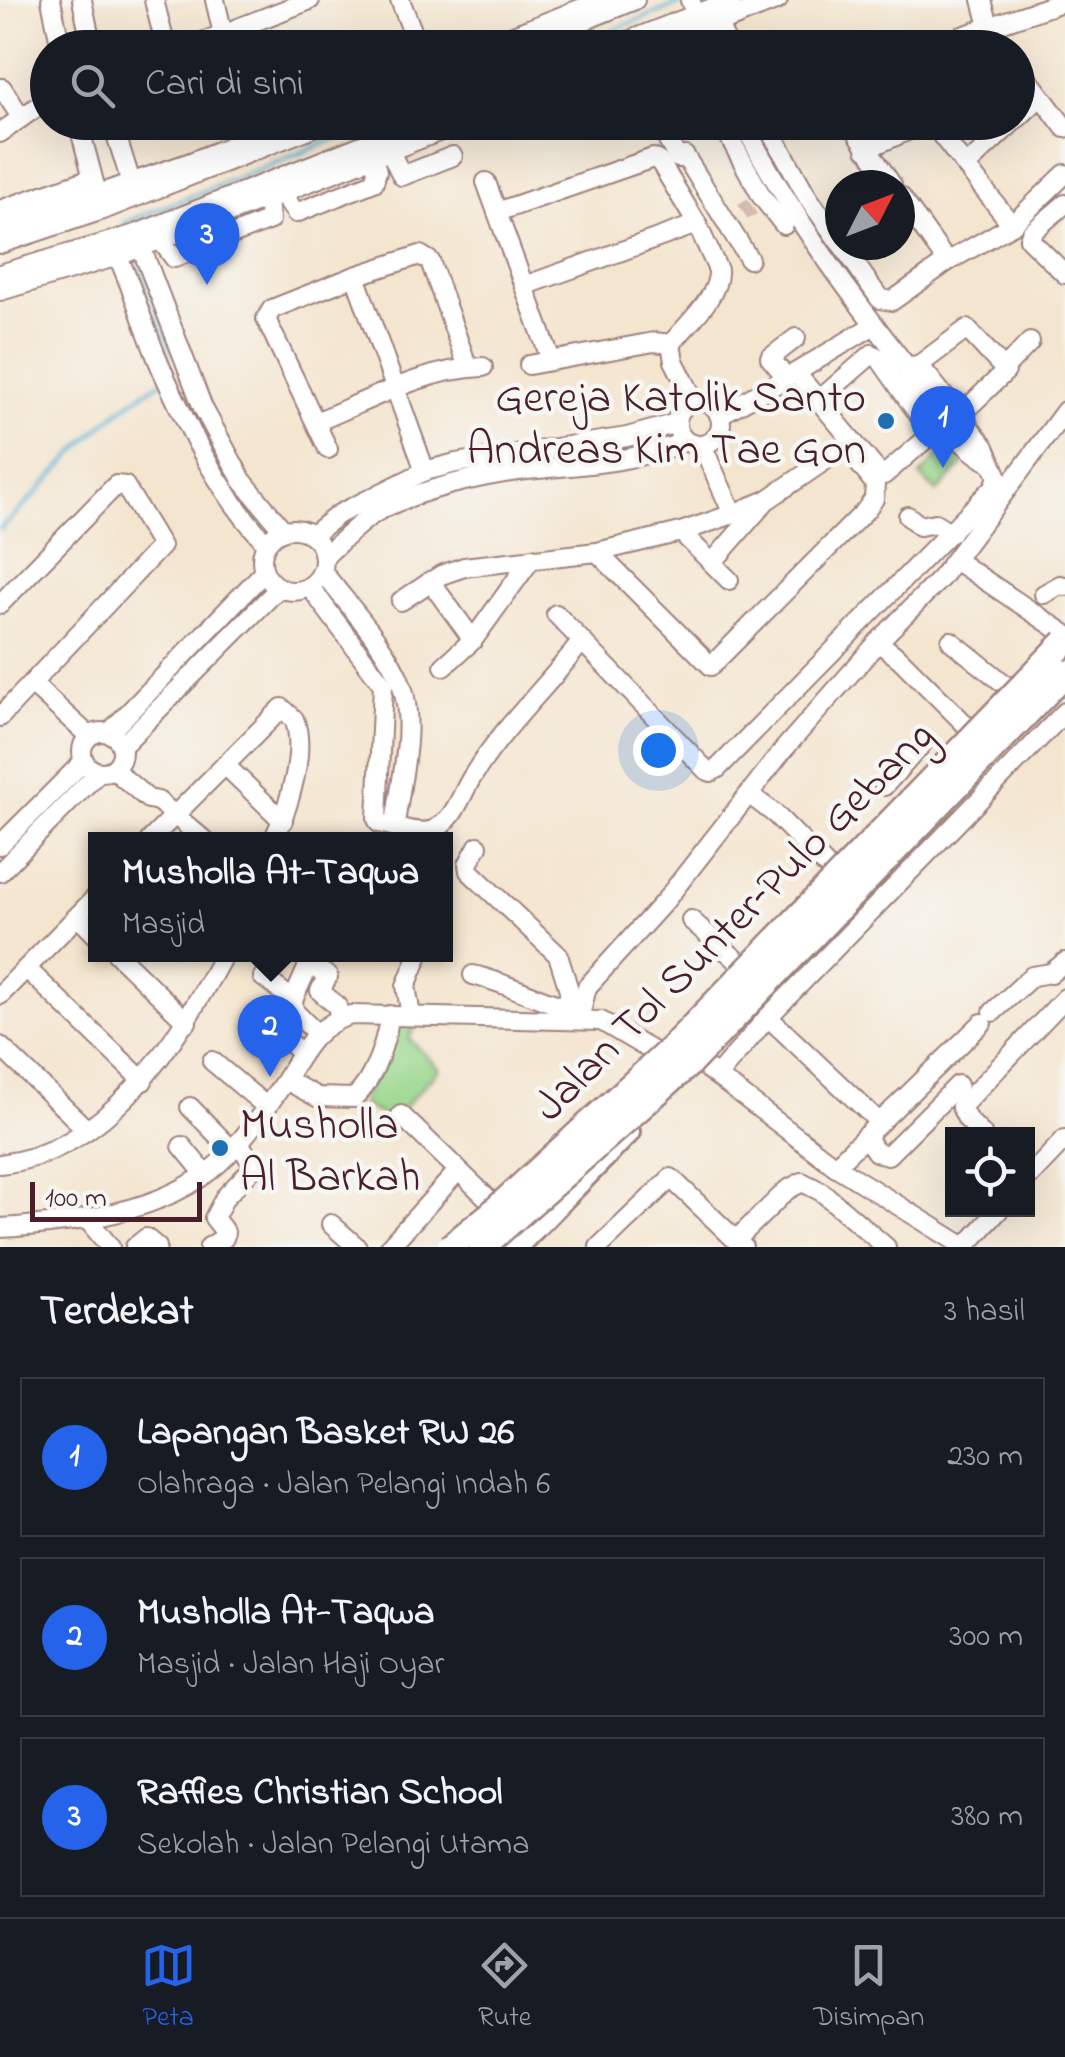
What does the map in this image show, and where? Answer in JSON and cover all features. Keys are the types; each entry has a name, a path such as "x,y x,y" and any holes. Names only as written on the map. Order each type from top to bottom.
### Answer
{"highway":[{"name":"Jalan Tol Sunter–Pulo Gebang","path":"450,1247 672,1049 1065,642"},
{"name":"Jalan Tol Sunter–Pulo Gebang","path":"482,1247 690,1063 1065,674"}],"main road":[{"path":"520,1241 856,897 1065,674"}],"street":[{"path":"51,0 57,30"},
{"path":"82,0 88,30"},
{"path":"154,0 162,30"},
{"path":"215,0 222,30"},
{"path":"231,30 279,6 310,0"},
{"path":"400,0 412,30"},
{"path":"532,30 610,3 635,0"},
{"path":"654,30 733,0"},
{"path":"678,30 701,11 778,0"},
{"path":"982,0 993,30"},
{"path":"554,30 610,3"},
{"path":"979,30 1064,3"},
{"path":"2,88 21,117"},
{"path":"1035,93 1065,128"},
{"path":"0,134 30,111"},
{"path":"83,140 95,187"},
{"path":"118,140 131,182"},
{"path":"0,210 190,169 252,140"},
{"path":"0,228 95,187 190,169 275,140"},
{"path":"0,291 128,244 377,140"},
{"path":"0,274 160,239 418,140"},
{"path":"667,140 678,158 685,156 750,259"},
{"path":"728,140 752,205 784,225"},
{"path":"753,140 766,167 874,325 914,366"},
{"path":"776,140 825,221"},
{"path":"861,140 881,170"},
{"path":"866,148 886,140"},
{"path":"945,140 1012,225"},
{"path":"966,166 994,140"},
{"path":"382,154 402,176 453,156"},
{"path":"0,244 95,187 108,165 123,157"},
{"path":"497,212 645,159 660,162 697,224 718,270 719,278 710,294 671,344 674,361 695,402"},
{"path":"853,260 884,302 892,301 947,262 1012,225 1065,174"},
{"path":"486,182 551,360"},
{"path":"1065,204 1029,239 1065,274"},
{"path":"726,223 752,205"},
{"path":"915,217 947,262"},
{"path":"524,286 697,224"},
{"path":"128,244 168,356 183,415 210,470 266,543"},
{"path":"316,422 396,386 475,367 426,258 420,255 355,276 267,312 266,319 328,449"},
{"path":"355,276 425,471"},
{"path":"719,414 792,376 874,325"},
{"path":"556,614 711,772 858,629 994,488 998,477 991,463 975,456 955,421 908,374 967,328 1005,368 1005,374 955,421"},
{"path":"796,338 770,358 820,400 876,470 884,474 932,434 890,372 872,354 820,400"},
{"path":"529,365 654,342 671,344"},
{"path":"1005,368 1030,342"},
{"path":"168,356 203,408 242,480 283,530"},
{"path":"312,535 339,514 425,471 456,463 627,438 688,436 718,434 719,414 709,404 695,402 683,408 688,436 732,514"},
{"path":"183,415 203,408"},
{"path":"573,1016 587,988 616,952 656,912 749,794 878,642 941,578 1065,411"},
{"path":"387,824 407,728 402,688 392,665 323,564 321,545 312,535 293,528 283,530 266,543 264,572 279,588 294,591 310,586 323,564 383,509 514,471 628,456 688,436"},
{"path":"401,601 430,581 464,567 597,552 681,532 767,500 844,450 850,452 875,484 874,500 711,666 597,552"},
{"path":"0,604 120,484 161,546 0,717"},
{"path":"712,563 767,500"},
{"path":"908,516 920,526 935,524 951,533"},
{"path":"681,532 729,580"},
{"path":"444,666 473,640 532,558"},
{"path":"955,560 1065,634"},
{"path":"0,846 108,757 264,572"},
{"path":"430,581 473,640"},
{"path":"310,586 383,685 387,824"},
{"path":"1044,594 1065,586"},
{"path":"0,872 108,757 279,588"},
{"path":"387,824 431,831 450,816 495,745 582,641"},
{"path":"951,641 1034,708 1065,740"},
{"path":"878,642 993,751"},
{"path":"32,684 89,736 82,748 108,757 154,790 167,808 195,832"},
{"path":"154,832 167,808 225,765 282,708 294,718 299,731 283,821 277,832"},
{"path":"717,1076 768,1017 1065,712"},
{"path":"884,786 922,744"},
{"path":"225,765 283,821"},
{"path":"901,768 940,808"},
{"path":"749,794 775,814 856,897"},
{"path":"478,846 468,864 469,871 558,955 573,1016"},
{"path":"0,995 88,906"},
{"path":"78,917 88,927"},
{"path":"691,920 768,986"},
{"path":"125,962 186,1022"},
{"path":"5,1158 87,1130 143,1081 166,1054 220,962"},
{"path":"309,962 293,1000 294,1011 317,1034"},
{"path":"313,962 328,976 320,991 338,1006 340,1018"},
{"path":"411,1016 406,986 416,962"},
{"path":"835,1166 1032,976 1055,972 1065,962"},
{"path":"27,968 143,1081"},
{"path":"474,975 505,982 573,1016"},
{"path":"263,977 293,1000"},
{"path":"976,1127 962,1107 1065,998"},
{"path":"286,1080 318,1097 354,1098 377,1062 390,1015"},
{"path":"0,1228 88,1220 170,1193 205,1174 235,1146 267,1107 300,1052 317,1034 340,1018 390,1015 573,1016 611,1024 717,1076 835,1166 965,1247 993,1217"},
{"path":"768,1017 879,1122"},
{"path":"268,1024 300,1052"},
{"path":"0,1046 87,1130"},
{"path":"212,1062 267,1107"},
{"path":"865,1136 876,1152 888,1155 958,1085"},
{"path":"190,1107 252,1164 214,1218 225,1232 224,1238 209,1247"},
{"path":"401,1115 520,1241"},
{"path":"1035,1171 1065,1139"},
{"path":"182,1146 205,1174"},
{"path":"388,1247 457,1172"},
{"path":"599,1247 671,1178 739,1244 786,1190 802,1182 822,1192 886,1247"},
{"path":"88,1220 105,1245"},
{"path":"332,1224 356,1247"},
{"path":"135,1247 146,1238 156,1247"}],"green space":[{"path":"949,445 966,461 937,492 920,476"},
{"path":"390,1022 415,1026 409,1039 439,1069 391,1121 362,1104"}],"waterway":[{"path":"613,30 684,2"},
{"path":"128,233 124,223 333,140"},
{"path":"139,265 173,354"},
{"path":"0,529 96,431 138,396 162,382"},
{"path":"199,419 229,473"},
{"path":"334,604 376,654"}],"tunnel":[{"path":"743,212 752,206"}],"place":[{"name":"Raffles Christian School","path":"207,285"},
{"name":"Gereja Katolik Santo Andreas Kim Tae Gon","path":"886,421"},
{"name":"Lapangan Basket RW 26","path":"943,468"},
{"name":"Musholla At-Taqwa","path":"270,1077"},
{"name":"Musholla Al Barkah","path":"220,1148"}]}
